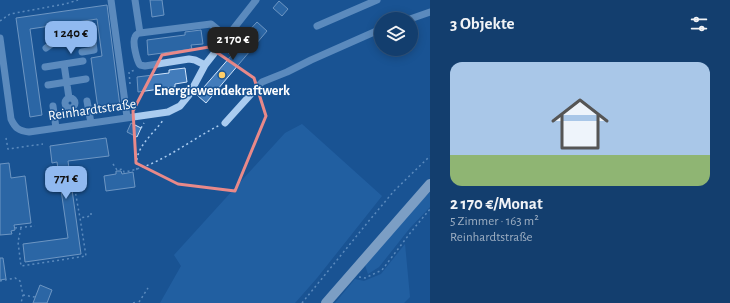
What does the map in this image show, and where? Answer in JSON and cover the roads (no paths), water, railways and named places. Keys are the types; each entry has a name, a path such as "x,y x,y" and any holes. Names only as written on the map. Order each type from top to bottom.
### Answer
{"main road":[{"path":"326,303 430,184"}],"street":[{"path":"111,0 127,117"},
{"path":"135,0 140,32"},
{"name":"Reinhardtstraße","path":"0,38 11,119 15,127 22,131 30,132 166,112 180,106 190,95 205,65 256,0"},
{"path":"317,26 377,0"},
{"path":"418,16 430,12"},
{"path":"205,65 189,59 145,66 140,65 137,61 134,38 140,32 211,24 227,37"},
{"path":"225,123 262,82 374,32"},
{"path":"46,48 54,43 62,43 68,40 76,39 80,36 92,35 94,50 82,52"},
{"path":"45,67 83,61"},
{"path":"64,64 69,98"},
{"path":"48,85 86,79"},
{"path":"87,101 90,122"},
{"path":"53,106 56,128"}],"place":[{"name":"Energiewendekraftwerk","path":"222,75"}]}
